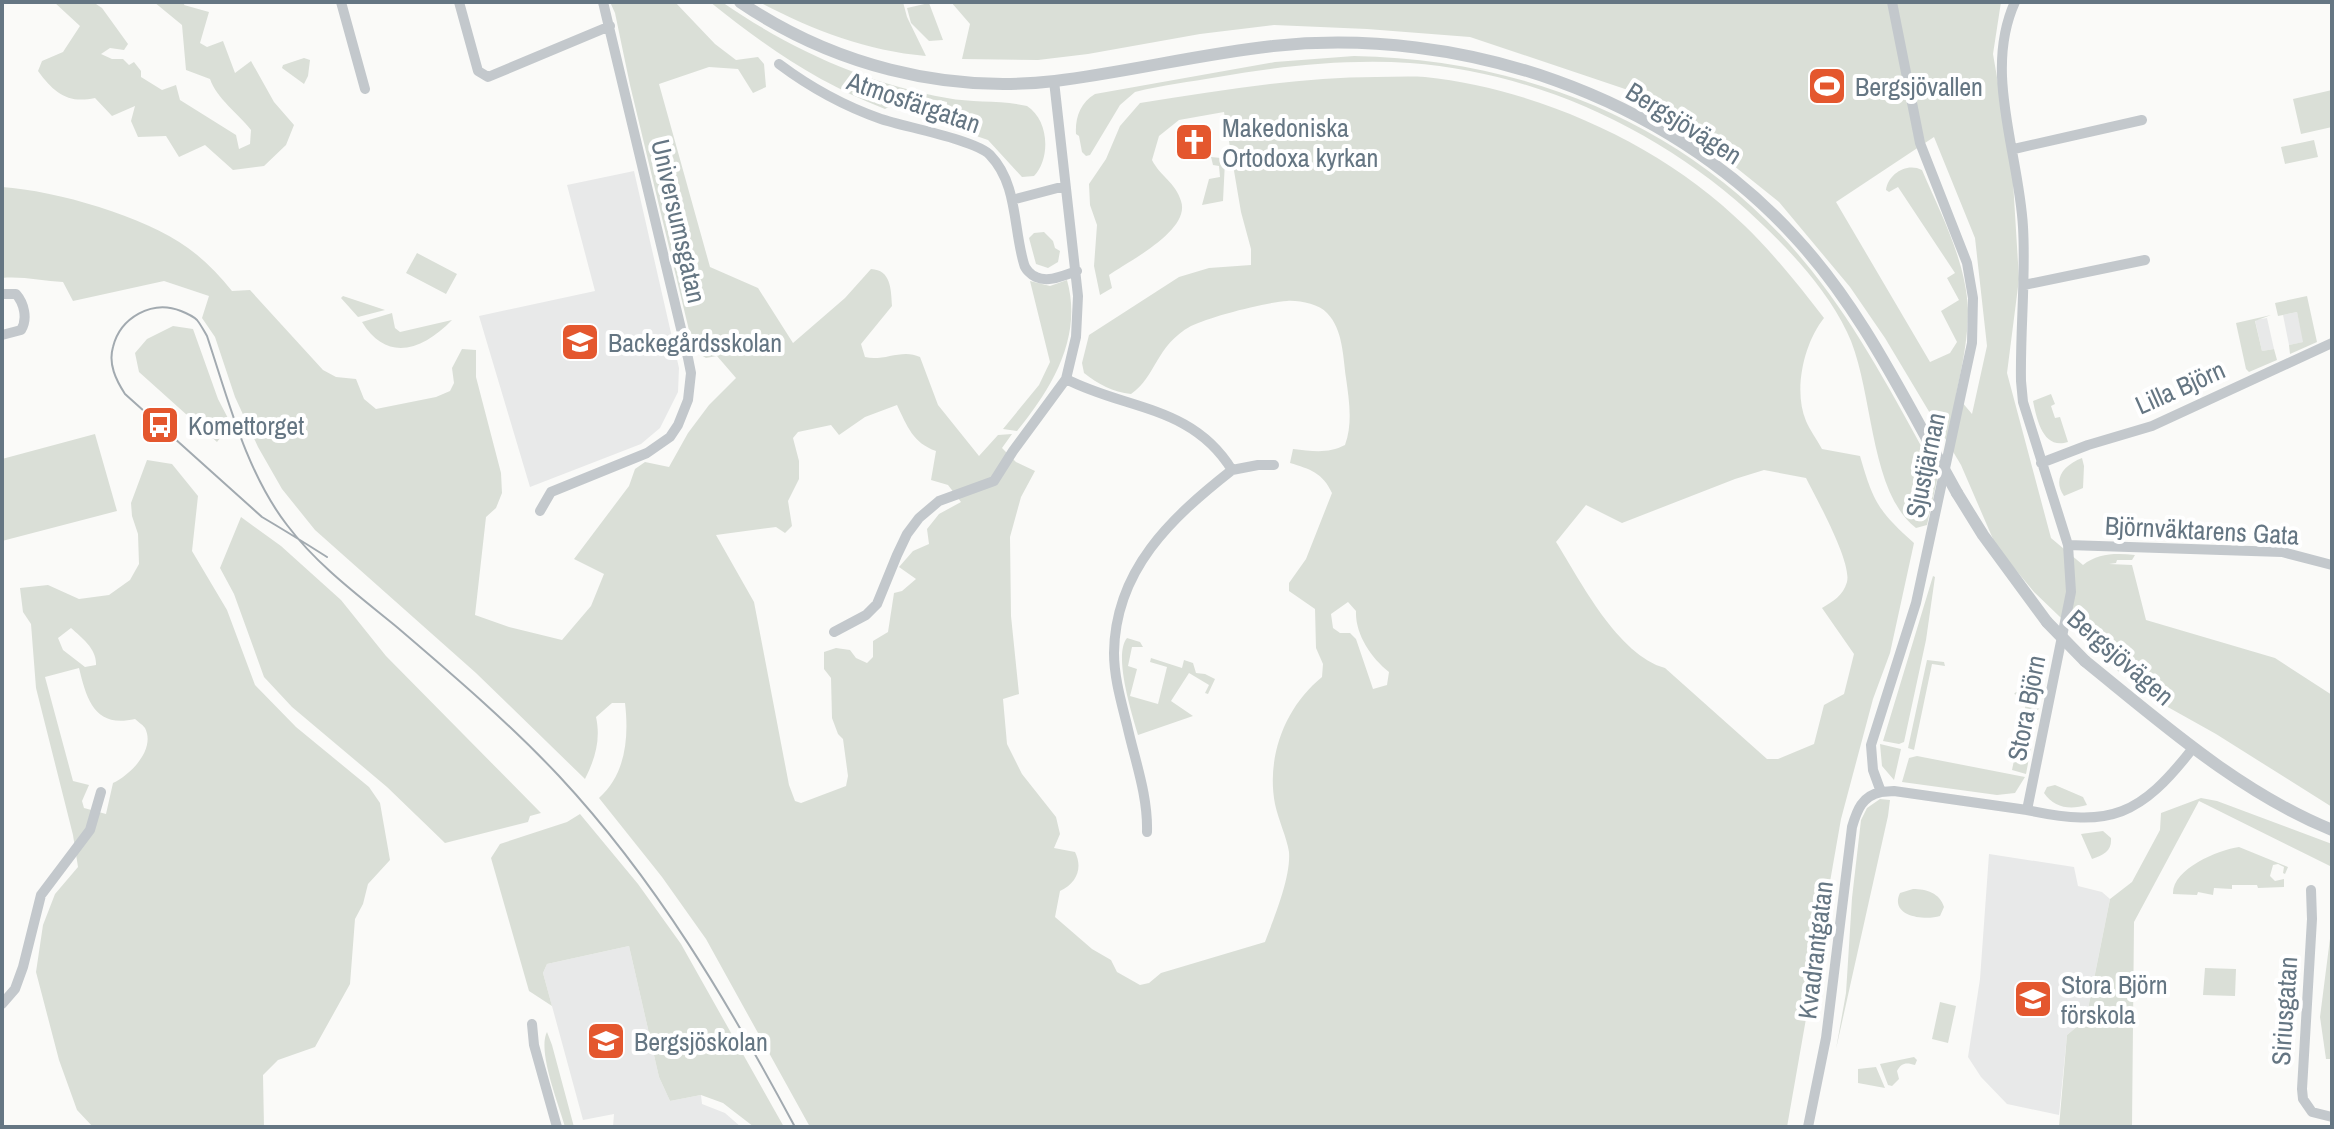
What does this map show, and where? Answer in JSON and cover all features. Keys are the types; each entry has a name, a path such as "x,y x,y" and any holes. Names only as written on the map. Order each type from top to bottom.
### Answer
{"street":[{"path":"341,2 365,89"},
{"path":"459,2 478,71 488,77 610,26"},
{"name":"Universumsgatan","path":"540,511 551,492 661,445 678,425 691,386 685,344 603,2"},
{"name":"Bergsjövägen","path":"740,2 811,43 852,58 910,74 984,84 1054,81 1274,46 1381,45 1476,57 1566,85 1646,121 1727,173 1793,235 1854,313 1983,535 2047,622 2085,661 2193,748 2253,791 2332,830"},
{"name":"Sjustjärnan","path":"1881,792 1873,770 1871,745 1916,603 1930,546 1972,343 1973,321 1967,263 1920,143 1892,2"},
{"name":"Stora Björn","path":"2015,2 2004,31 2000,66 2023,223 2022,390 2041,463 2068,545 2071,592 2027,810"},
{"name":"Atmosfärgatan","path":"779,64 804,83 848,106 925,133 976,145 988,152 1003,172 1012,200 1025,268 1035,277 1049,280 1077,271"},
{"path":"834,632 866,615 877,604 902,544 919,518 939,501 994,481 1066,379 1076,337 1077,271 1054,81"},
{"path":"2014,149 2142,120"},
{"path":"1012,200 1065,186"},
{"path":"2024,285 2145,260"},
{"path":"2,294 16,294 22,300 25,318 21,330 2,335"},
{"name":"Lilla Björn","path":"2041,463 2152,426 2332,343"},
{"path":"1066,379 1081,387 1166,414 1217,450 1232,470"},
{"path":"1147,832 1147,807 1117,685 1114,653 1120,606 1138,563 1158,537 1232,470 1274,465"},
{"name":"Björnväktarens Gata","path":"2068,545 2270,551 2332,565"},
{"path":"1881,792 1894,791 2064,818 2090,819 2125,810 2146,799 2193,748"},
{"path":"2,1004 15,989 23,967 41,895 90,830 101,792"},
{"name":"Kvadrantgatan","path":"1808,1127 1826,1038 1852,827 1861,803 1871,794 1881,792"},
{"name":"Siriusgatan","path":"2311,890 2302,1089 2303,1099 2312,1112 2332,1117"},
{"path":"532,1024 534,1045 557,1127"}],"shaded area":[{"path":"54,2 93,2 102,8 128,44 124,50 110,48 101,54 112,59 123,59 129,65 134,62 141,71 141,77 162,90 176,85 180,100 236,135 239,149 250,144 251,130 210,79 186,70 182,25 154,2 185,2 184,5 209,12 200,43 207,47 223,41 235,73 251,61 274,102 294,125 286,145 264,166 233,170 205,145 179,157 166,136 138,137 131,121 135,106 112,116 95,98 77,99 62,95 38,71 42,61 63,52 80,26"},
{"path":"610,2 675,2 715,44 736,60 758,57 764,64 766,87 753,93 738,69 709,67 659,84 710,267 758,288 793,343 845,298 871,269 883,273 889,282 892,306 861,344 865,357 906,354 920,357 938,405 979,456 998,435 1012,434 1002,448 1016,462 1035,471 1021,497 1010,537 1011,616 1019,694 1003,699 1007,744 1022,774 1056,817 1060,834 1054,848 1075,852 1077,858 1077,874 1071,884 1060,891 1055,917 1092,949 1111,960 1117,972 1140,985 1149,983 1161,973 1265,942 1273,921 1289,862 1273,786 1276,751 1288,718 1322,677 1323,664 1316,648 1315,609 1289,591 1289,583 1306,559 1332,493 1315,473 1290,463 1293,449 1326,451 1345,445 1350,412 1343,352 1336,327 1323,310 1302,302 1287,301 1252,307 1191,326 1170,343 1140,387 1131,394 1106,387 1084,373 1082,363 1089,335 1179,277 1209,268 1251,265 1251,249 1241,212 1224,112 1179,120 1159,136 1152,160 1179,195 1182,212 1177,223 1156,244 1109,275 1112,288 1100,295 1094,266 1097,225 1090,205 1089,184 1106,159 1120,126 1140,103 1317,79 1425,77 1512,94 1597,126 1638,146 1676,170 1745,226 1824,318 1806,353 1801,381 1802,409 1809,428 1822,449 1860,456 1878,504 1914,543 1890,653 1873,699 1841,819 1787,1127 810,1127 706,939 662,877 599,798 615,778 624,754 625,703 612,703 596,717 596,749 585,779 476,673 315,530 282,489 235,397 215,337 202,318 209,296 164,281 73,301 63,282 2,278 2,187 24,189 99,207 170,236 200,258 232,291 250,290 323,370 336,377 356,379 364,399 376,409 436,397 450,391 454,383 452,368 462,349 476,350 476,377 501,473 502,493 496,508 486,517 475,615 562,640 591,606 604,574 574,559 629,486 635,469 645,462 669,467 688,433 709,405 736,378 717,356 706,358 694,351","holes":["897,405 916,438 936,451 931,480 948,485 961,502 939,514 927,529 929,544 913,551 899,567 916,579 902,591 894,593 888,632 873,641 873,657 867,663 856,658 850,650 836,648 824,652 824,669 831,678 832,718 843,739 848,776 846,786 801,803 795,801 789,785 754,602 716,535 776,527 785,533 792,526 788,501 799,479 799,461 793,438 798,432 831,425 839,435 865,417","1764,470 1806,478 1832,530 1847,573 1843,591 1822,608 1854,654 1844,694 1824,705 1814,744 1778,759 1767,759 1665,668 1648,660 1616,633 1556,542 1586,505 1622,523","1348,602 1356,611 1358,628 1365,645 1389,672 1387,685 1373,689 1356,639 1350,633 1340,633 1333,628 1331,614"]},
{"path":"710,2 722,2 774,35 829,62 887,83 947,98 1027,106 1040,120 1045,140 1039,168 1034,176 1022,177 988,140 947,126 947,102 915,100 885,109 837,88 772,49"},
{"path":"759,2 903,2 926,56 840,38"},
{"path":"951,2 2001,2 1993,54 2012,165 2019,279 2007,373 2051,538 2083,565 2108,555 2135,555 2132,560 2117,560 2109,564 2132,565 2146,620 2275,658 2332,695 2332,807 2157,701 2109,664 2034,592 1996,546 1961,465 1885,338 1850,287 1779,202 1703,141 1628,90 1470,37 1274,25 1038,60 962,59 970,24","holes":["1934,137 1975,238 1987,346 1972,414 1956,395 1968,321 1963,274 1922,170 1910,168 1899,171 1890,179 1886,190 1889,192 1898,187 1955,273 1947,278 1959,300 1941,311 1957,342 1950,353 1930,362 1836,202"]},
{"path":"929,3 943,40 929,41 911,23 907,8"},
{"path":"1354,56 1420,60 1485,71 1547,88 1607,111 1664,141 1718,178 1767,221 1812,271 1875,364 1930,462 1920,473 1938,476 1927,525 1916,528 1900,511 1889,490 1880,464 1856,355 1838,315 1816,282 1762,224 1712,181 1674,154 1591,109 1502,78 1456,69 1386,62 1314,64 1135,92 1120,105 1090,155 1082,152 1076,134 1080,111 1095,94 1275,62"},
{"path":"304,58 310,60 304,84 282,68"},
{"path":"2332,90 2332,127 2301,134 2293,99"},
{"path":"2314,140 2318,157 2285,164 2281,147"},
{"path":"1211,157 1225,161 1223,201 1202,205 1209,179 1220,177 1219,166 1213,165"},
{"name":"Backegårdsskolan","path":"634,171 679,368 678,392 660,428 641,444 530,487 479,316 595,291 567,185"},
{"path":"1044,232 1060,251 1058,262 1048,268 1036,264 1029,238 1034,233"},
{"path":"417,253 457,274 446,294 406,273"},
{"path":"1067,280 1071,322 1061,361 1042,397 1017,431 1003,429 1039,385 1050,362 1030,281 1050,286"},
{"path":"343,296 385,310 358,317 341,298"},
{"path":"2307,296 2317,342 2290,354 2289,345 2303,342 2297,312 2278,316 2275,303"},
{"path":"2297,312 2304,342 2289,345 2283,315"},
{"path":"392,313 395,328 400,332 452,320 417,345 394,347 372,335 362,322"},
{"path":"2271,315 2255,321 2262,351 2274,349 2277,360 2249,372 2236,323"},
{"path":"2267,318 2274,349 2262,351 2255,320"},
{"path":"173,326 193,329 218,399 231,424 217,442 139,372 135,353 147,339"},
{"path":"2051,394 2055,418 2060,417 2068,442 2053,442 2039,424 2033,401"},
{"path":"95,434 117,511 2,541 2,459"},
{"path":"2082,458 2083,488 2064,496 2059,484 2062,473"},
{"path":"147,460 172,464 198,496 192,551 227,610 255,685 296,727 369,787 380,803 390,860 368,884 355,919 350,984 315,1047 278,1060 263,1075 264,1127 93,1127 77,1110 59,1060 36,972 43,925 55,894 78,867 73,835 36,688 31,624 23,612 20,588 48,585 79,599 109,595 130,580 139,564 138,534 131,503","holes":["71,628 91,649 96,665 85,667 63,650 58,638","79,668 95,709 110,719 135,719 145,728 147,736 147,745 140,761 113,783 106,814 84,808 82,801 89,785 73,781 45,677"]},
{"path":"241,517 281,546 341,600 386,656 541,813 530,816 528,822 445,843 387,787 292,707 264,677 234,594 220,568"},
{"path":"1933,576 1926,640 1904,742 1883,741"},
{"path":"1127,638 1140,642 1143,647 1132,647 1128,666 1137,669 1130,696 1158,704 1167,667 1150,662 1151,658 1182,668 1184,660 1193,663 1196,673 1215,679 1208,694 1205,693 1209,685 1189,673 1171,701 1193,716 1138,735 1123,671 1123,646"},
{"path":"1927,660 1944,662 1945,666 1932,664 1914,750 1908,748"},
{"path":"2014,694 2039,696 2040,700 2026,774 2012,770 2027,698"},
{"path":"1880,744 1901,749 1894,780 1882,766"},
{"path":"1917,756 2025,777 2015,793 1997,795 1902,782 1909,758"},
{"path":"2055,785 2083,797 2087,805 2069,807 2053,802 2044,793 2047,787"},
{"path":"2201,798 2217,801 2332,844 2332,867 2199,801 2134,922 2132,1127 2059,1127 2067,1035 2086,1019 2110,899 2132,882 2160,830 2161,813"},
{"path":"1880,799 1890,800 1888,816 1836,1049 1846,993 1861,820 1867,808"},
{"path":"580,814 638,884 681,944 784,1127 754,1127 723,1103 701,1095 670,1101 659,1077 629,946 547,964 543,973 552,1006 529,991 491,858 500,844 567,822"},
{"path":"2103,831 2111,838 2109,849 2092,859 2081,834"},
{"path":"2239,847 2288,867 2285,874 2284,867 2273,865 2270,876 2275,881 2284,879 2284,887 2232,885 2232,889 2214,888 2213,895 2198,892 2197,895 2173,894 2175,885 2188,869 2220,852"},
{"name":"Stora Björn förskola","path":"1989,854 2074,867 2078,886 2102,892 2110,899 2086,1019 2067,1035 2059,1115 2007,1104 1981,1077 1968,1057 1980,979"},
{"path":"1913,889 1927,891 1939,898 1944,907 1940,916 1917,917 1899,907 1900,893"},
{"path":"2332,923 2332,1059 2326,1059 2320,1017"},
{"name":"Bergsjöskolan","path":"629,946 659,1077 670,1101 701,1095 702,1104 725,1113 741,1127 613,1127 614,1114 583,1120 543,973 547,964"},
{"path":"2205,968 2236,969 2235,996 2203,995"},
{"path":"1940,1002 1956,1006 1948,1043 1932,1039"},
{"path":"547,1032 574,1127 565,1127 550,1078 545,1052"},
{"path":"1914,1057 1917,1060 1915,1065 1902,1065 1897,1071 1899,1079 1892,1086 1888,1085 1880,1064"},
{"path":"1876,1067 1885,1088 1858,1083 1858,1069"}],"tram line":[{"path":"327,557 303,542 294,537 262,517 125,394 114,372 112,353 122,327 130,320 159,307 181,311 197,320 207,336 249,459 287,525 299,540 312,554 340,580 501,718 594,816 659,900 688,944 744,1034 795,1127"}],"place":[{"name":"Bergsjövallen","path":"1827,86"},
{"name":"Makedoniska Ortodoxa kyrkan","path":"1194,142"},
{"name":"Backegårdsskolan","path":"580,342"},
{"name":"Komettorget","path":"160,425"},
{"name":"Stora Björn förskola","path":"2033,999"},
{"name":"Bergsjöskolan","path":"606,1041"}]}
